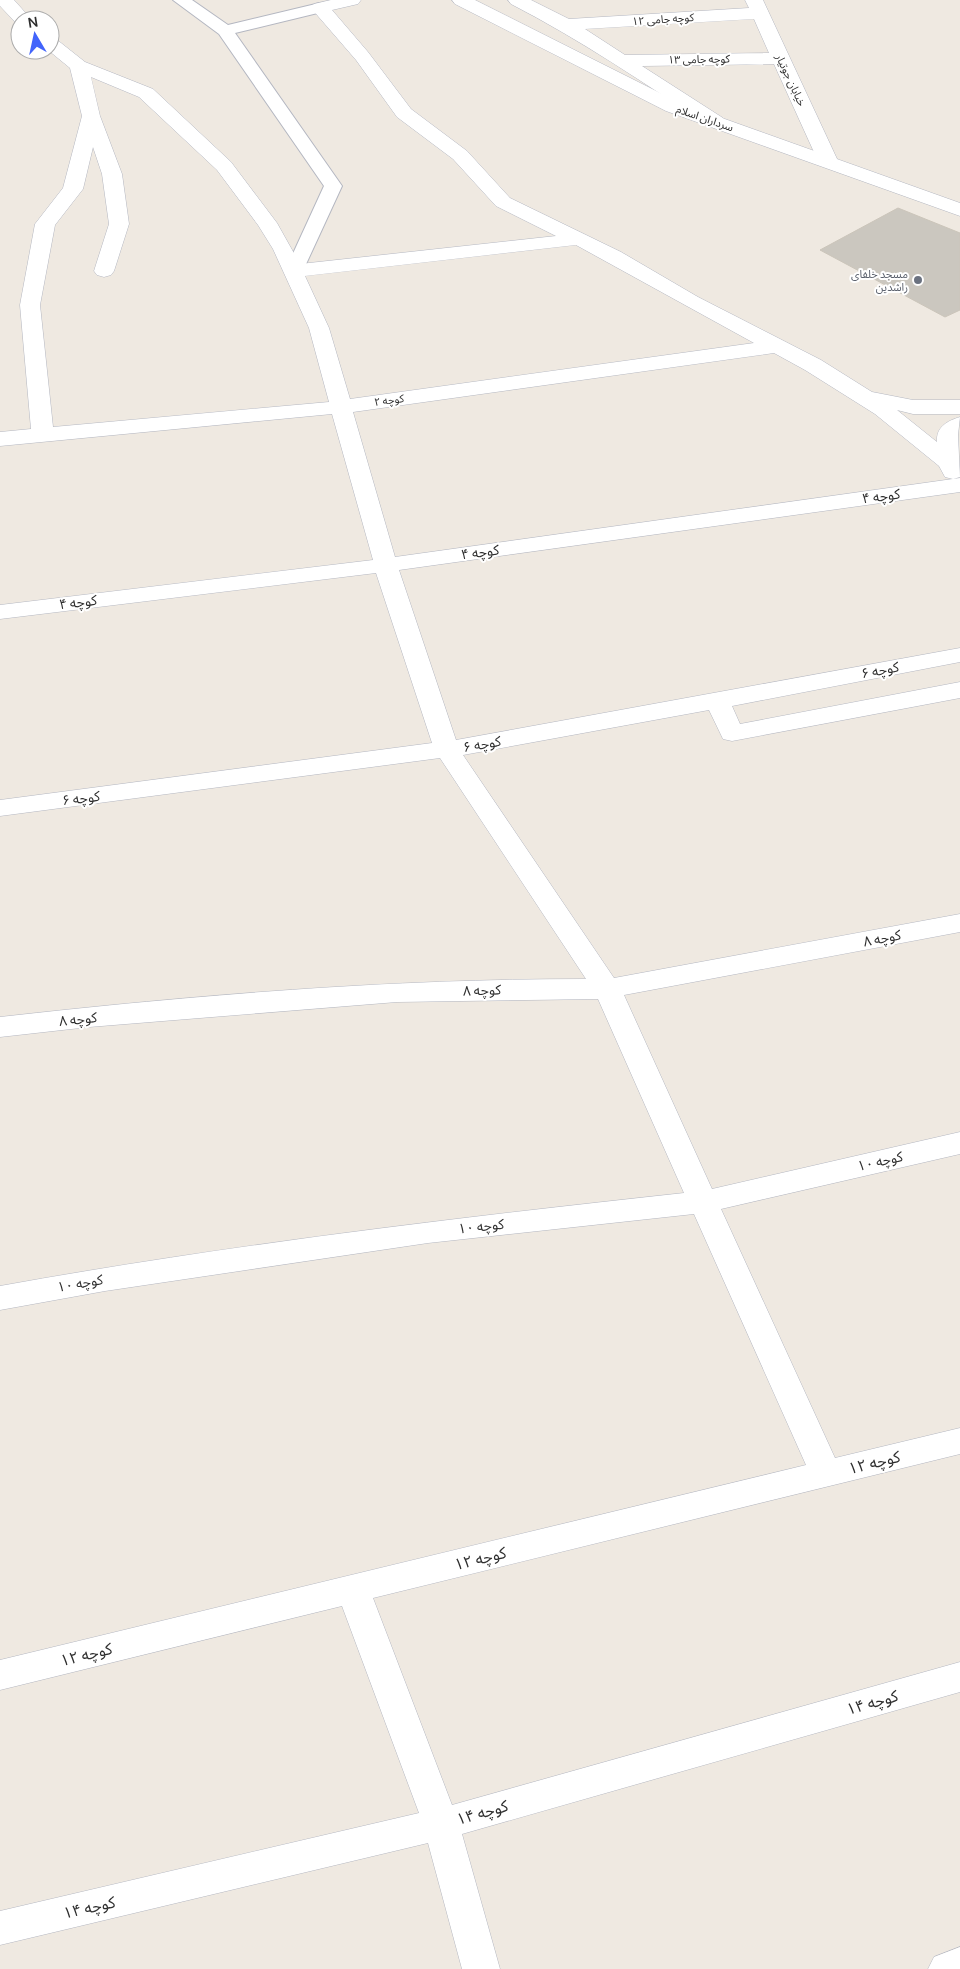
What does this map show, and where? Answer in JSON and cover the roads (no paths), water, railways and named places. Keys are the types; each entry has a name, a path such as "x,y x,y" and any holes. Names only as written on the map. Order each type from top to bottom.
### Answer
{"street":[{"path":"4,0 14,10"},
{"path":"311,4 352,0"},
{"name":"سرداران اسلام","path":"461,0 673,107 828,161 960,210"},
{"path":"517,0 566,25 716,122"},
{"path":"311,4 362,56 404,113 460,154 503,202 579,239 776,346 859,394 882,408 949,463"},
{"name":"کوچه جامی ۱۲","path":"566,25 756,6"},
{"name":"خیابان جوتیار","path":"756,6 828,161"},
{"path":"60,51 79,66 146,93 224,166 267,223 294,271 319,328 386,565 447,750 607,989 826,1474"},
{"name":"کوچه جامی ۱۳","path":"619,61 780,58"},
{"path":"79,66 92,116 112,174 119,224 104,271"},
{"path":"43,435 30,305 45,224 73,189 92,116"},
{"path":"294,271 579,239"},
{"name":"کوچه ۲","path":"0,439 340,406 776,346"},
{"path":"859,394 913,407 960,408"},
{"path":"960,424 947,433 949,463 960,485"},
{"name":"کوچه ۴","path":"0,612 386,565 960,485"},
{"name":"کوچه ۶","path":"0,808 447,750 960,655"},
{"path":"717,701 732,733 960,690"},
{"name":"کوچه ۸","path":"0,1027 89,1017 397,992 513,988 607,989 960,923"},
{"name":"کوچه ۱۰","path":"0,1298 105,1279 428,1232 703,1202 960,1143"},
{"name":"کوچه ۱۲","path":"0,1675 960,1441"},
{"path":"353,1589 441,1824 481,1969"},
{"name":"کوچه ۱۴","path":"0,1928 441,1824 960,1677"},
{"path":"947,1969 960,1965"}],"lane":[{"path":"181,0 225,31 333,186 294,271"},
{"path":"225,31 311,4"}],"place":[{"name":"مسجد خلفای راشدین","path":"918,280"}]}
